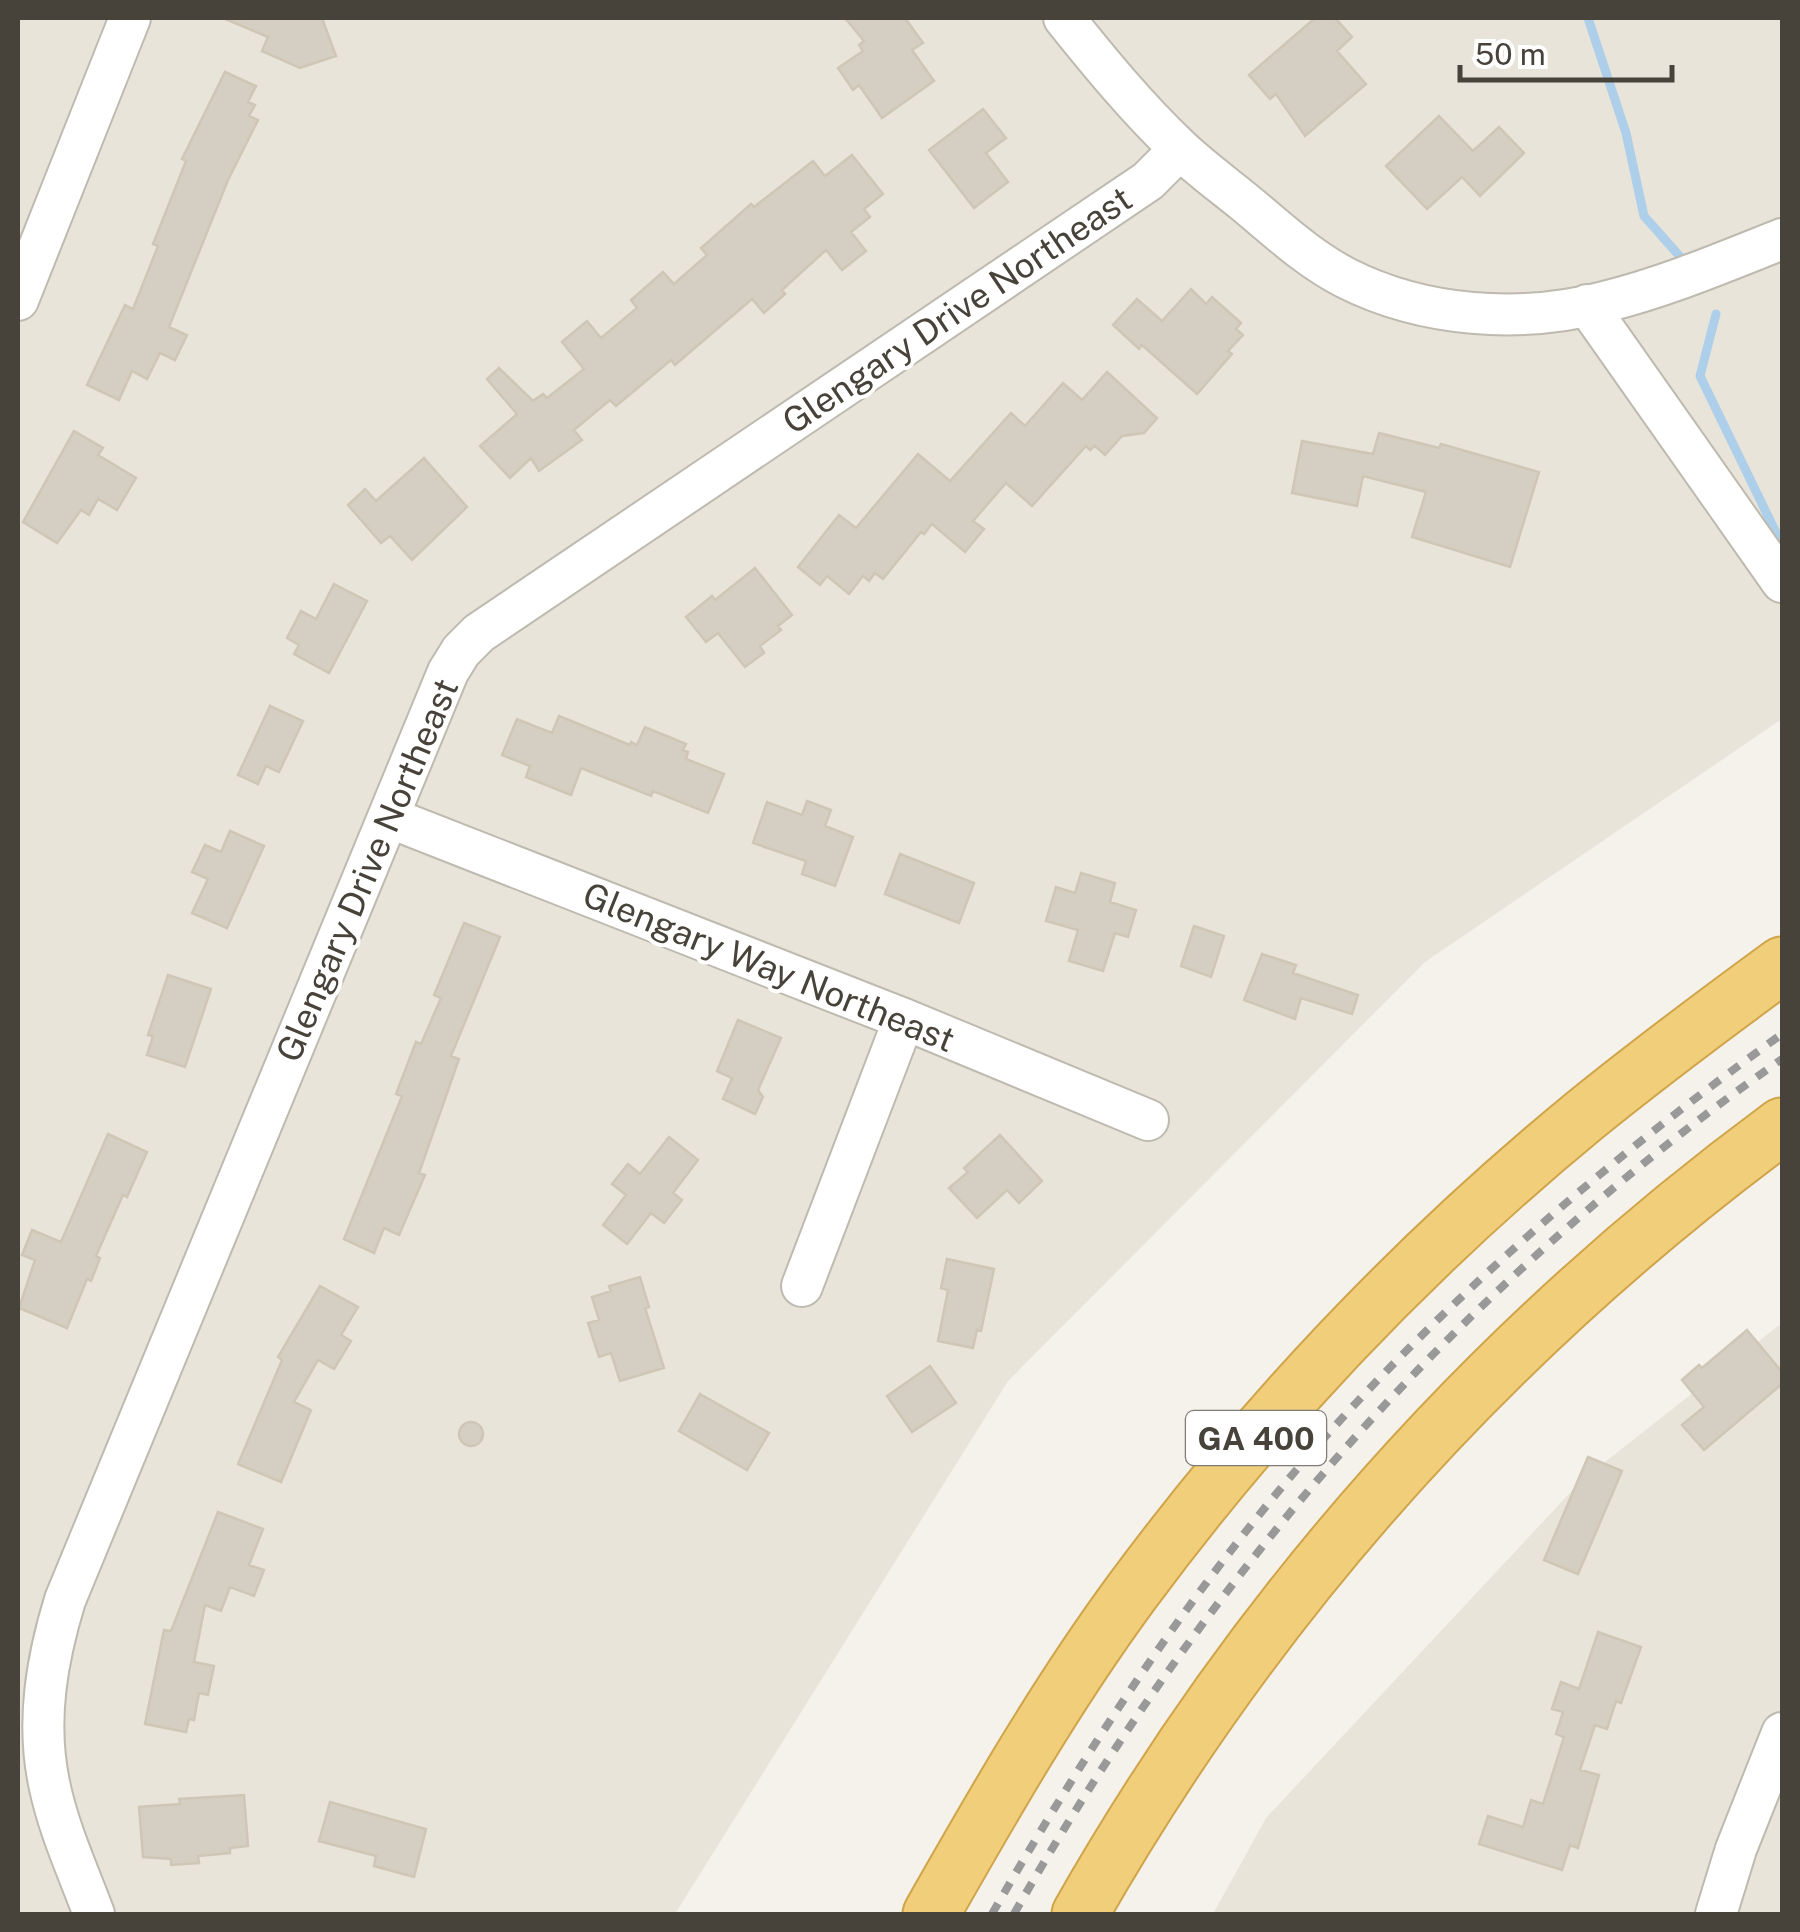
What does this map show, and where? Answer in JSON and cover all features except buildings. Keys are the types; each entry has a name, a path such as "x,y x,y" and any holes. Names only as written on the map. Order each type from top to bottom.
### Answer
{"highway":[{"name":"GA 400","path":"931,1914 1058,1698 1130,1594 1212,1488 1385,1298 1582,1118 1782,965"},
{"path":"1080,1914 1167,1768 1312,1569 1477,1389 1665,1217 1780,1127"}],"street":[{"path":"18,300 130,18"},
{"path":"1064,18 1115,81 1180,149 1307,254 1384,295 1430,308 1479,313 1545,311 1587,305 1664,284 1782,239"},
{"name":"Glengary Drive Northeast","path":"94,1914 48,1780 42,1710 50,1649 66,1600 448,672 479,633 1148,181 1180,149"},
{"path":"1587,305 1782,582"},
{"name":"Glengary Way Northeast","path":"388,817 904,1019 1148,1120"},
{"path":"802,1286 904,1019"},
{"path":"1716,1914 1736,1849 1782,1733"}],"shaded area":[{"path":"18,18 1782,18 1782,719 1425,962 1008,1381 675,1914 18,1914"},
{"path":"1782,1323 1782,1914 1213,1914 1266,1818 1582,1480"}],"waterway":[{"path":"1588,18 1626,133 1644,216 1683,260"},
{"path":"1716,314 1700,376 1782,545"}],"railway":[{"path":"992,1914 1082,1764 1147,1666 1215,1571 1309,1455 1370,1388 1500,1261 1638,1143 1782,1034"},
{"path":"1014,1914 1089,1788 1171,1668 1257,1553 1350,1443 1449,1339 1553,1240 1665,1147 1782,1059"}]}
